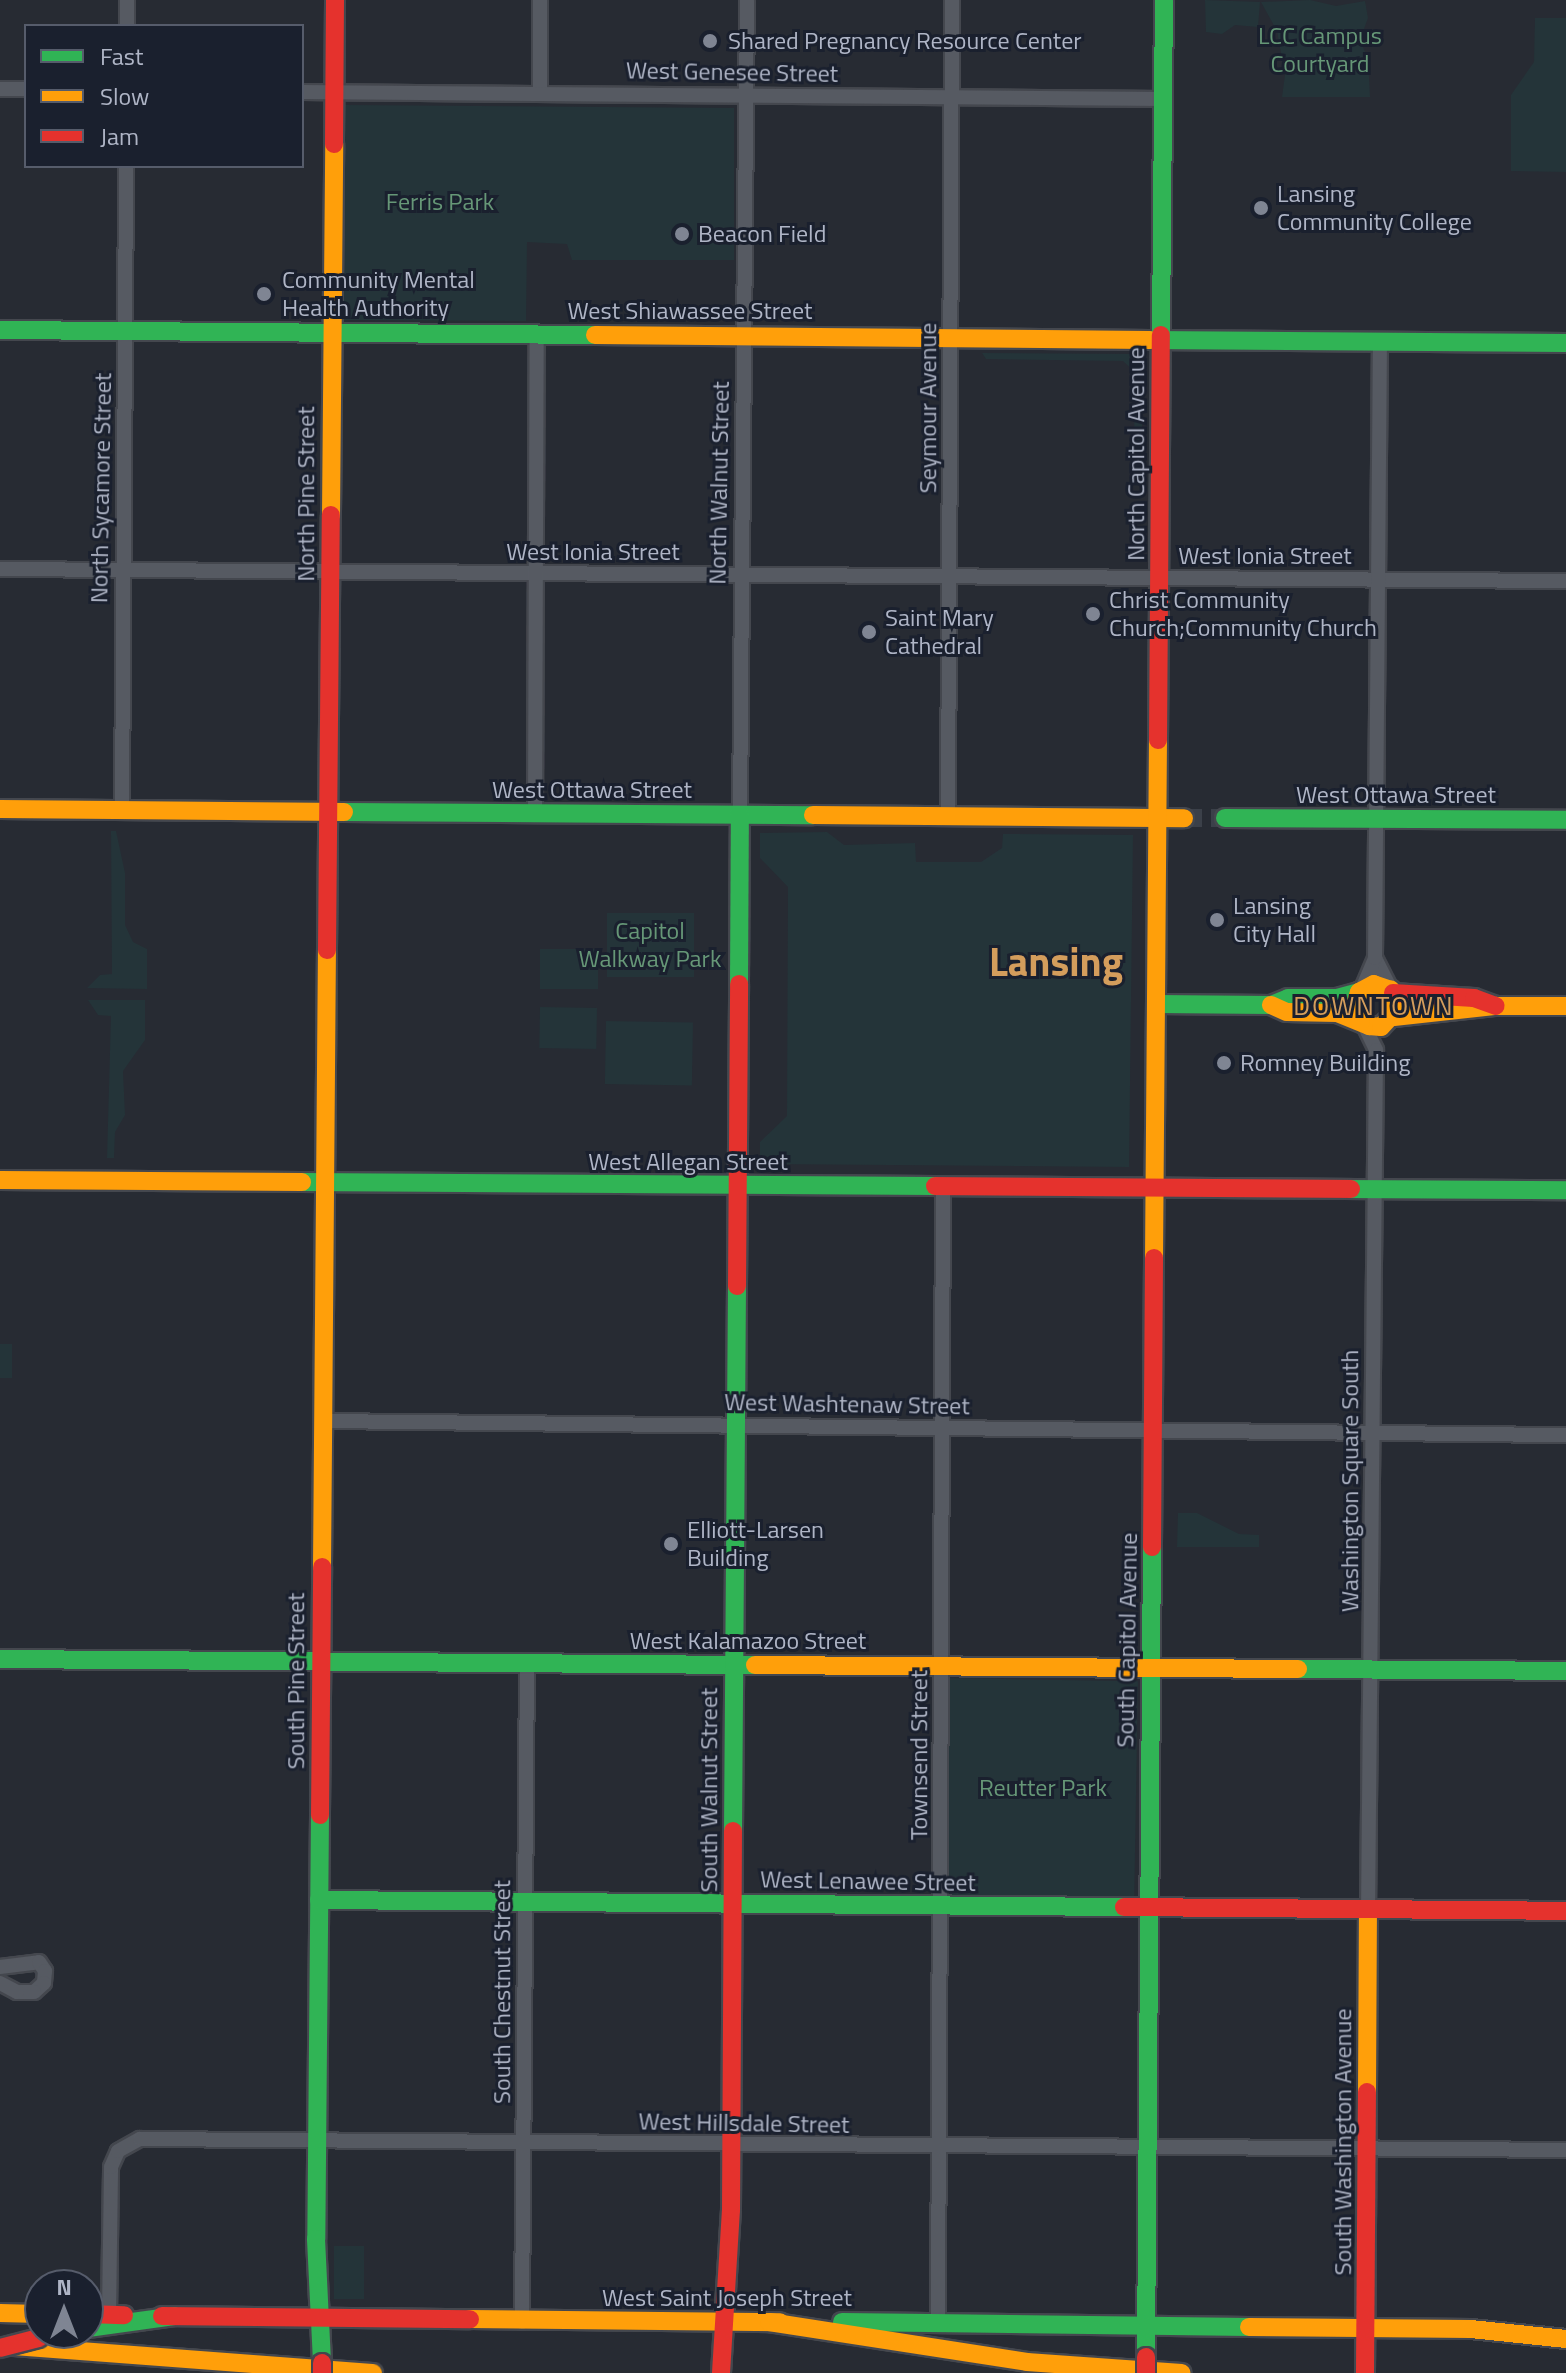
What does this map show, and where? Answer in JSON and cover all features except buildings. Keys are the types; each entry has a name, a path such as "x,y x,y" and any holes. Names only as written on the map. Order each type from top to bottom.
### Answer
{"main road":[{"name":"North Pine Street","path":"326,989 335,0"},
{"name":"North Capitol Avenue","path":"1156,1004 1164,0"},
{"name":"West Shiawassee Street","path":"0,330 1566,343"},
{"name":"West Ottawa Street","path":"0,809 1184,818"},
{"name":"North Walnut Street","path":"739,967 740,815"},
{"name":"West Ottawa Street","path":"1225,818 1566,820"},
{"name":"South Walnut Street","path":"721,2373 731,2145 739,967"},
{"path":"1156,1004 1271,1005 1288,998 1337,998 1374,984 1392,992 1474,998 1496,1006"},
{"name":"South Pine Street","path":"322,2368 317,2140 326,989"},
{"path":"1361,990 1354,1008 1362,1022"},
{"path":"1390,1020 1392,992"},
{"name":"South Capitol Avenue","path":"1146,2365 1156,1004"},
{"path":"1271,1005 1287,1012 1337,1013 1362,1022 1496,1006 1566,1006"},
{"name":"West Allegan Street","path":"0,1180 1157,1190 1566,1190"},
{"name":"West Kalamazoo Street","path":"0,1659 1566,1671"},
{"name":"West Lenawee Street","path":"319,1900 1566,1911"},
{"name":"South Washington Avenue","path":"1365,2364 1368,1911"},
{"path":"0,2313 24,2314"},
{"name":"West Saint Joseph Street","path":"104,2314 522,2322 938,2322 1502,2330 1566,2338"},
{"path":"104,2326 174,2316"},
{"path":"769,2322 896,2338 1027,2362 1182,2373"},
{"path":"0,2346 24,2341"},
{"path":"0,2346 373,2373"}],"street":[{"path":"127,0 127,24"},
{"path":"540,0 540,92"},
{"name":"North Walnut Street","path":"740,815 747,0"},
{"name":"Seymour Avenue","path":"948,816 952,0"},
{"path":"0,89 24,89"},
{"name":"West Genesee Street","path":"304,92 1162,99"},
{"name":"North Sycamore Street","path":"122,810 126,168"},
{"path":"535,813 537,335"},
{"path":"1361,990 1375,958 1380,341"},
{"name":"West Ionia Street","path":"0,569 1566,581"},
{"path":"1375,958 1392,992"},
{"name":"Washington Square South","path":"1368,1911 1376,1050 1390,1020"},
{"name":"Washington Square South","path":"1362,1022 1376,1050"},
{"name":"Townsend Street","path":"938,2322 943,1188"},
{"name":"West Washtenaw Street","path":"323,1421 1566,1435"},
{"name":"South Chestnut Street","path":"522,2322 527,1663"},
{"path":"0,1967 39,1962 45,1971 44,1983 34,1992 17,1992 0,1983"},
{"name":"West Hillsdale Street","path":"109,2314 111,2167 124,2145 140,2139 1566,2150"}],"green space":[{"path":"1205,0 1260,2 1258,27 1235,25 1222,34 1206,32"},
{"name":"LCC Campus Courtyard","path":"1310,0 1336,6 1365,1 1368,18 1360,40 1368,59 1370,97 1282,97 1285,75 1277,31 1261,2"},
{"path":"1535,18 1566,18 1566,172 1511,171 1511,95 1534,62"},
{"name":"Ferris Park","path":"345,105 734,108 734,260 572,260 567,244 527,242 526,321 343,320"},
{"path":"982,353 1136,354 1142,366 1142,444 1134,441 1135,372 1123,361 986,359"},
{"path":"111,831 116,831 125,873 125,925 133,942 147,949 147,989 87,988 100,975 112,974"},
{"path":"827,832 844,845 915,843 916,862 981,862 1002,848 1003,834 1133,835 1129,1167 760,1164 760,1142 787,1116 788,887 760,858 760,833"},
{"name":"Capitol Walkway Park","path":"607,913 694,913 694,977 607,977"},
{"name":"Capitol Walkway Park","path":"540,949 598,949 598,989 540,989"},
{"path":"88,1000 145,1000 145,1040 123,1071 125,1115 115,1132 114,1158 107,1158 111,1016 98,1015"},
{"name":"Capitol Walkway Park","path":"540,1007 597,1008 596,1049 539,1048"},
{"name":"Capitol Walkway Park","path":"606,1021 693,1023 692,1086 605,1084"},
{"path":"0,1344 12,1344 12,1378 0,1378"},
{"path":"1178,1513 1197,1513 1239,1534 1259,1535 1259,1547 1177,1547"},
{"name":"Reutter Park","path":"949,1678 1138,1681 1134,1899 945,1896"},
{"path":"334,2246 364,2246 364,2299 334,2299"}],"tunnel":[{"path":"1184,818 1225,818"}],"traffic: fast":[{"path":"1161,335 1164,0"},
{"path":"0,330 595,335"},
{"path":"1150,340 1566,343"},
{"path":"344,812 813,815"},
{"path":"739,984 740,815"},
{"path":"1225,818 1566,820"},
{"path":"1156,1004 1271,1005 1288,998 1337,998 1359,992"},
{"path":"302,1182 935,1186"},
{"path":"1351,1189 1566,1190"},
{"path":"733,1831 737,1286"},
{"path":"1146,2357 1152,1547"},
{"path":"0,1659 755,1665"},
{"path":"1298,1669 1566,1671"},
{"path":"320,1815 316,2239 322,2363"},
{"path":"319,1900 1124,1907"},
{"path":"104,2326 174,2316"},
{"path":"842,2322 1249,2327"}],"traffic: slow":[{"path":"331,515 334,144"},
{"path":"595,335 1150,340"},
{"path":"1154,1258 1158,740"},
{"path":"0,809 344,812"},
{"path":"813,815 1184,818"},
{"path":"322,1567 327,950"},
{"path":"1271,1005 1287,1012 1337,1013 1369,1026 1381,1027 1396,1011 1391,990 1374,984 1359,992 1354,1008 1361,1021"},
{"path":"1394,1017 1496,1006 1566,1006"},
{"path":"0,1180 302,1182"},
{"path":"755,1665 1298,1669"},
{"path":"1367,2092 1368,1911"},
{"path":"0,2313 24,2314"},
{"path":"470,2319 780,2322"},
{"path":"769,2322 1027,2362 1182,2373"},
{"path":"1249,2327 1471,2329 1566,2339"},
{"path":"13,2346 373,2373"}],"traffic: jam":[{"path":"334,144 335,0"},
{"path":"1158,740 1161,335"},
{"path":"327,950 331,515"},
{"path":"737,1286 739,984"},
{"path":"1393,993 1474,998 1496,1006"},
{"path":"935,1186 1351,1189"},
{"path":"1152,1547 1154,1258"},
{"path":"320,1815 322,1567"},
{"path":"721,2373 731,2210 733,1831"},
{"path":"1124,1907 1566,1911"},
{"path":"1365,2373 1367,2092"},
{"path":"104,2314 124,2315"},
{"path":"162,2316 470,2319"},
{"path":"0,2348 24,2342"},
{"path":"1146,2357 1146,2373"},
{"path":"322,2363 322,2373"}],"place":[{"name":"Shared Pregnancy Resource Center","path":"710,41"},
{"name":"Lansing Community College","path":"1261,208"},
{"name":"Beacon Field","path":"682,234"},
{"name":"Community Mental Health Authority","path":"264,294"},
{"name":"Christ Community Church;Community Church","path":"1093,614"},
{"name":"Saint Mary Cathedral","path":"869,632"},
{"name":"Lansing City Hall","path":"1217,920"},
{"name":"Romney Building","path":"1224,1063"},
{"name":"Elliott-Larsen Building","path":"671,1544"}],"district":[{"name":"Lansing","path":"1056,962"},
{"name":"DOWNTOWN","path":"1374,1006"}]}
